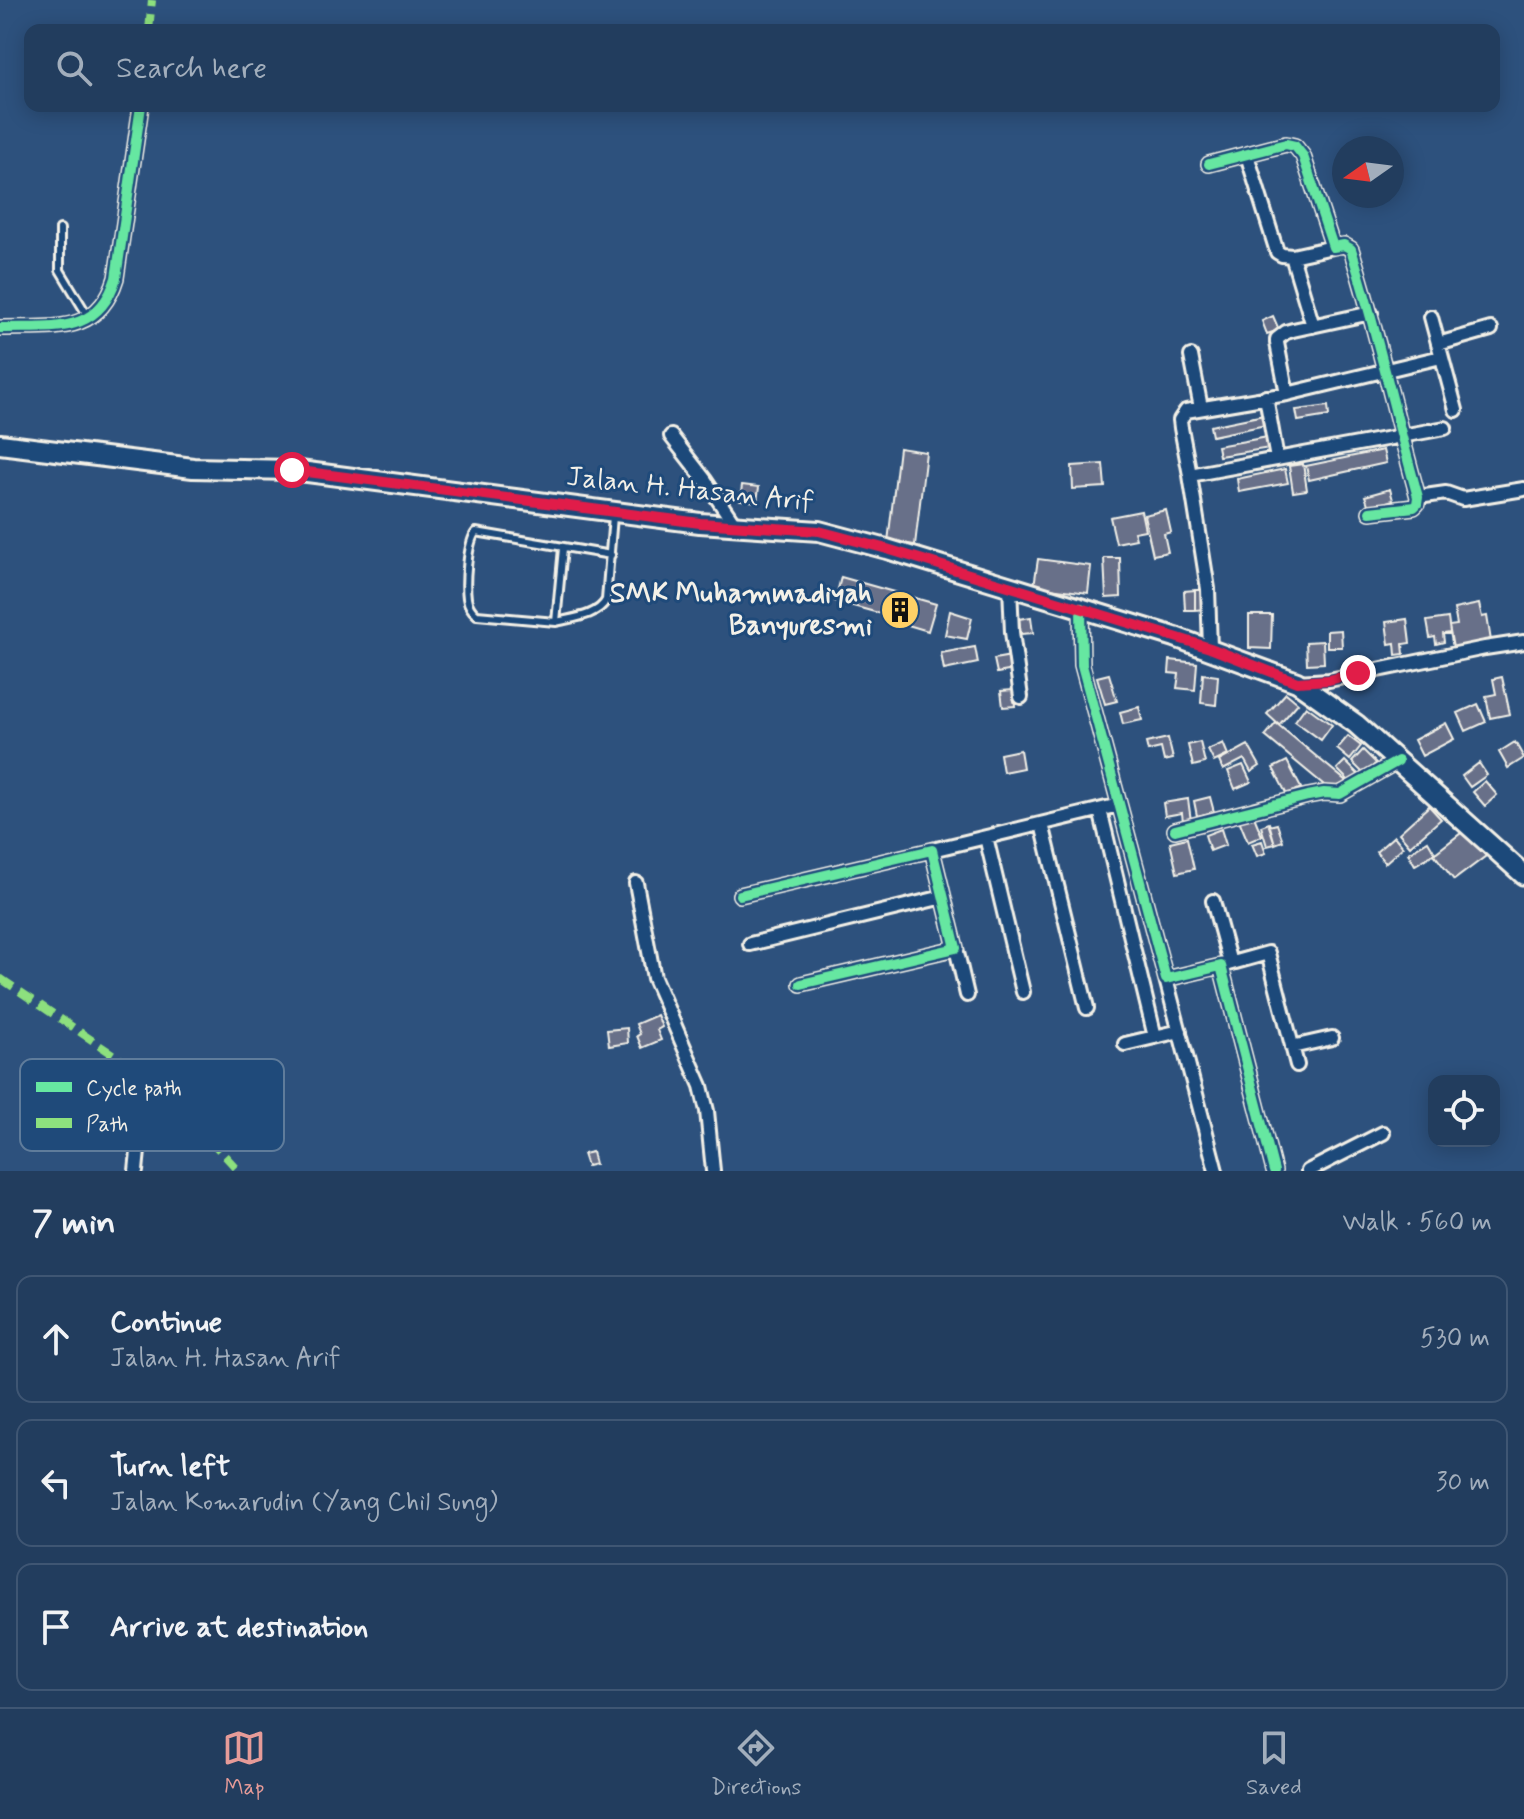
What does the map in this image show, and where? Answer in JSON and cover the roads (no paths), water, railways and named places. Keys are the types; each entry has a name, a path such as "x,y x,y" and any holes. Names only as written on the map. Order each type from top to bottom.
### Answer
{"main road":[{"name":"Jalan H. Hasan Arif","path":"0,444 193,468 292,470 700,523 819,531 887,549 1210,648 1297,682 1356,724 1524,875"}],"street":[{"path":"0,328 68,325 86,313 103,307 116,278 140,112"},
{"path":"1209,164 1291,143 1300,150 1333,247"},
{"path":"1247,155 1277,252 1292,256 1344,245 1351,249 1371,313 1418,497 1414,507 1370,512"},
{"path":"1292,256 1313,326"},
{"path":"1287,394 1277,339 1286,332 1371,313"},
{"path":"1431,317 1456,410"},
{"path":"1210,648 1208,589 1180,420 1186,411 1287,394 1384,371 1491,329"},
{"path":"1191,356 1201,408"},
{"path":"1266,397 1277,459"},
{"path":"1190,475 1445,428"},
{"path":"671,436 735,525"},
{"path":"1418,497 1446,493 1463,499 1524,489"},
{"path":"1010,587 1012,632 1021,697"},
{"path":"1081,608 1082,665 1216,1171"},
{"path":"1297,682 1329,680 1524,642"},
{"path":"1175,830 1316,794 1340,794 1398,761"},
{"path":"740,895 1119,805"},
{"path":"1100,810 1155,1037"},
{"path":"1042,824 1087,1008"},
{"path":"986,837 1023,992"},
{"path":"932,850 967,995"},
{"path":"636,883 654,978 701,1086 707,1111 713,1171"},
{"path":"750,944 943,897"},
{"path":"1213,901 1274,1171"},
{"path":"801,984 956,948"},
{"path":"1166,979 1268,953 1297,1065"},
{"path":"1125,1044 1180,1031"},
{"path":"1292,1047 1332,1038"},
{"path":"1308,1171 1383,1133"},
{"path":"136,1171 138,1151"}],"lane":[{"path":"60,229 60,270 86,313"},
{"path":"611,555 476,532 472,538 468,566 467,599 477,615 556,622 603,607 611,555 613,512"},
{"path":"556,622 563,548"}],"place":[{"name":"SMK Muhammadiyah Banyuresmi","path":"900,610"}]}
